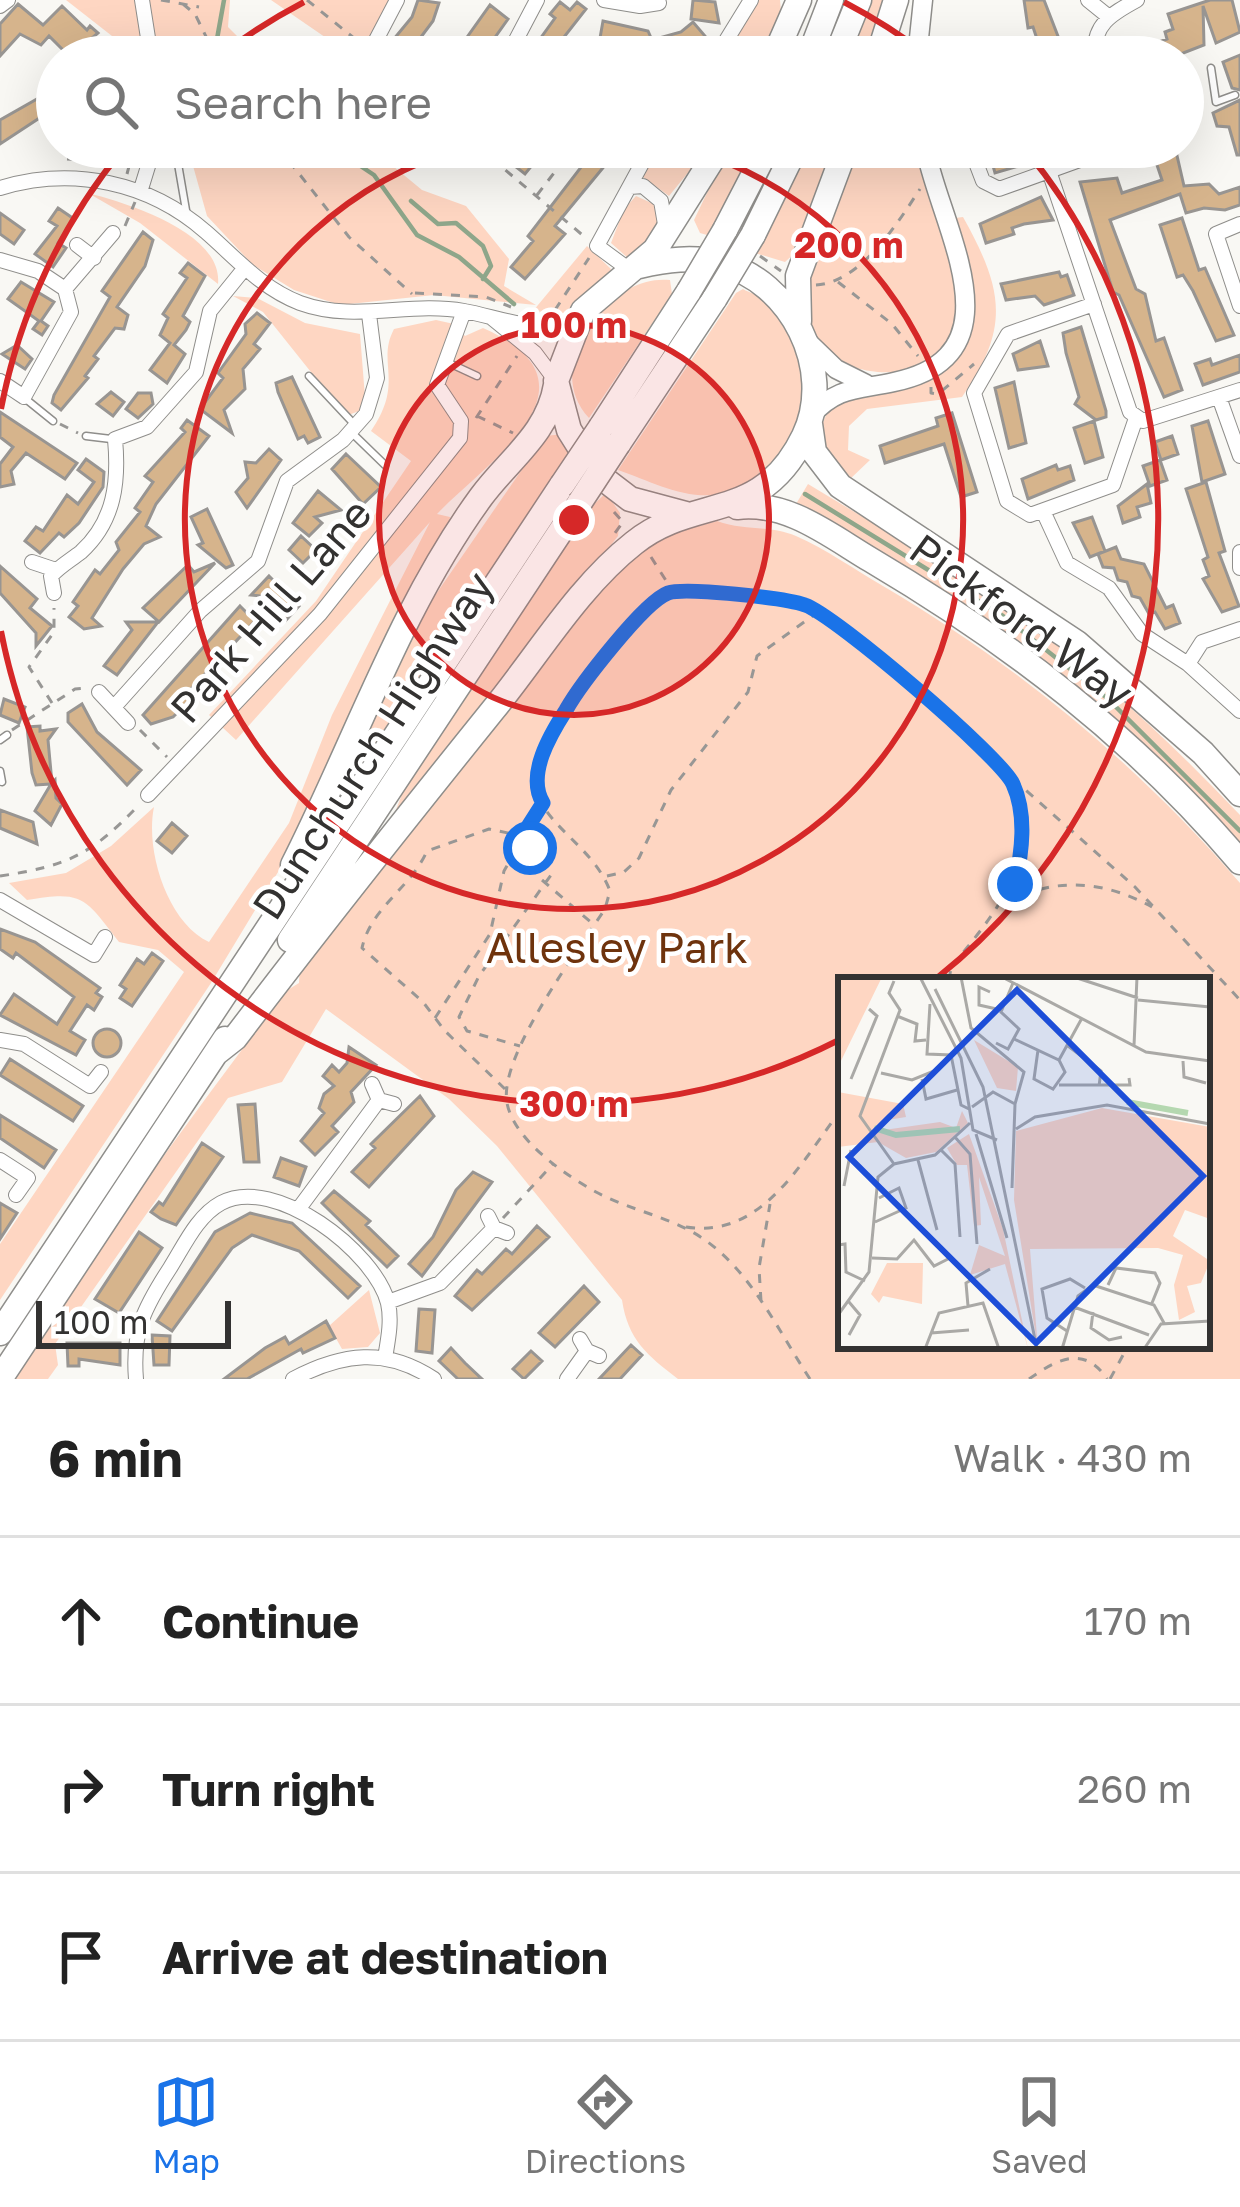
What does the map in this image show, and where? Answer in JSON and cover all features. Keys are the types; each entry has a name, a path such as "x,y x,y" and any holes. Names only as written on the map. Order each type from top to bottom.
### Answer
{"highway":[{"path":"783,36 799,0"},
{"path":"817,36 831,0"},
{"path":"844,36 859,0"},
{"path":"885,36 896,0"},
{"path":"279,907 290,872 434,569 487,489 545,422 571,314 635,269 667,233 707,168"},
{"name":"Dunchurch Highway","path":"609,436 757,168"},
{"name":"Dunchurch Highway","path":"0,1378 215,1053 609,436 715,298 753,236 786,168"},
{"path":"215,1053 235,1038 599,577 660,524 722,510 776,476 811,418 806,338 796,297 798,276 838,168"},
{"path":"635,269 699,259 737,268 772,292 806,338"},
{"path":"556,383 569,430 596,473 630,499 694,515"},
{"name":"Pickford Way","path":"811,418 814,452 839,486 1077,643 1203,753 1240,794"},
{"name":"Dunchurch Highway","path":"0,1333 279,907 571,494"},
{"name":"Pickford Way","path":"722,510 756,506 787,512 1008,646 1124,740 1240,862"}],"street":[{"path":"0,6 8,0"},
{"path":"142,0 148,36"},
{"path":"378,36 398,0"},
{"path":"518,36 537,0"},
{"path":"604,0 640,6 659,2 665,19"},
{"path":"729,36 751,0"},
{"path":"919,36 923,0"},
{"path":"1088,0 1109,17"},
{"path":"1095,36 1109,17 1137,0"},
{"path":"140,189 145,168"},
{"path":"635,269 597,246 639,168"},
{"path":"811,418 828,398 926,371 955,342 967,315 966,284 931,168"},
{"path":"976,168 991,188 1063,168"},
{"path":"1050,173 1136,418 1113,484 1043,511 1021,513 1007,501 974,399 1013,330 1094,304"},
{"path":"0,188 52,178 140,189 188,217 244,268 300,303 369,314 464,311 554,327 571,314"},
{"path":"630,187 643,186 661,200 667,233"},
{"path":"1198,238 1240,224"},
{"path":"65,289 113,233"},
{"path":"1216,234 1240,305"},
{"path":"77,245 94,258"},
{"path":"0,260 38,271 65,289 70,300 67,325 24,397 0,381"},
{"path":"53,593 56,570 87,546 111,509 117,493 115,439 148,427 196,372 210,311 244,268"},
{"path":"460,438 461,422 437,385 464,311"},
{"path":"116,706 200,611 258,560 287,481 354,430 375,398 369,314"},
{"path":"491,317 535,353 556,383"},
{"path":"806,338 836,369 866,384"},
{"path":"1136,418 1143,422 1240,390"},
{"path":"1220,397 1240,455"},
{"name":"Park Hill Lane","path":"148,795 320,614 460,438"},
{"path":"1043,511 1067,563 1109,588 1142,634 1187,664 1240,711"},
{"path":"1240,552 1240,568"},
{"path":"32,562 56,570"},
{"path":"1187,664 1202,642 1240,629"},
{"path":"99,692 128,723"},
{"path":"0,900 94,955 105,937"},
{"path":"0,1040 24,1044 90,1086 101,1072"},
{"path":"300,1207 386,1102 372,1084"},
{"path":"0,1160 28,1178 16,1195"},
{"path":"136,1379 140,1316 207,1214 243,1197 269,1196 300,1207 367,1269 388,1302 386,1358"},
{"path":"388,1302 440,1283 496,1226"},
{"path":"567,1379 589,1349"},
{"path":"292,1379 344,1357 386,1358 434,1379"}],"lane":[{"path":"1211,68 1216,102 1235,95"},
{"path":"179,168 188,217"},
{"path":"446,361 477,376"},
{"path":"309,376 385,465"},
{"path":"24,397 53,421"},
{"path":"86,436 115,439"},
{"path":"0,772 2,782"}],"path":[{"path":"161,0 200,3 198,19"},
{"path":"307,0 354,36"},
{"path":"183,4 206,36"},
{"path":"295,168 350,237 424,309"},
{"path":"502,168 597,246 554,312 571,314"},
{"path":"535,197 557,168"},
{"path":"811,286 836,281 886,239 923,184"},
{"path":"113,233 121,233 140,189"},
{"path":"836,281 892,324 921,361"},
{"path":"411,293 486,297 522,311"},
{"path":"460,438 520,351"},
{"path":"931,384 931,394 938,394 967,364 990,370"},
{"path":"477,416 498,429 524,433"},
{"path":"53,421 86,436"},
{"path":"645,550 673,591"},
{"path":"507,1090 523,1047 609,899 604,876 543,803 536,790 538,772 567,707 655,602 673,591 802,603 819,611 1158,911 1240,1000"},
{"path":"52,704 29,667 57,624 53,593"},
{"path":"604,876 624,872 639,858 671,790 748,692 758,656 819,611"},
{"path":"3,737 82,687 99,692"},
{"path":"128,723 178,764"},
{"path":"947,977 1015,884 1021,841 1018,800 1006,772"},
{"path":"0,876 45,869 90,853 148,795"},
{"path":"434,1019 490,934 504,871 543,803"},
{"path":"523,1047 467,1031 459,1016 470,990 542,880 551,874 522,836 489,829 427,851 415,878 377,913 362,949 423,1002 434,1019 507,1090 514,1121 555,1162 596,1192 682,1227 734,1266 810,1379"},
{"path":"542,880 594,926"},
{"path":"1002,906 1038,888 1073,884 1114,890 1158,911"},
{"path":"682,1227 722,1227 770,1202 838,1113"},
{"path":"496,1226 555,1162"},
{"path":"761,1302 759,1268 770,1202"},
{"path":"1029,1379 1055,1360 1075,1357 1098,1367 1109,1379 1126,1349"}],"green space":[{"path":"66,0 230,0 228,27 237,36 112,36"},
{"path":"271,0 390,0 372,36 323,36"},
{"path":"751,0 780,0 782,24 775,36 726,36"},
{"path":"866,0 891,0 877,36 851,36"},
{"path":"194,168 395,168 422,190 466,206 509,259 504,286 536,305 434,295 340,305 294,290 253,265 207,216"},
{"path":"643,168 692,168 669,196 643,177"},
{"path":"719,168 752,168 714,237 700,233 694,220"},
{"path":"795,168 827,168 797,251 785,262 755,253"},
{"path":"845,168 922,168 955,266 959,306 951,338 931,359 904,370 874,372 845,363 820,346 805,320 804,285"},
{"path":"88,193 147,212 189,235 205,249 218,284 140,223"},
{"path":"636,196 656,205 658,222 653,236 629,259 611,243 624,209"},
{"path":"963,217 987,266 996,308 978,372 962,397 867,409 849,426 848,450 870,460 848,481 821,434 834,403 930,378 952,363 966,344 974,298 955,218"},
{"path":"587,246 611,269 608,276 567,314 533,311"},
{"path":"670,280 672,294 589,418 576,397 572,374 576,350 588,327 624,291 646,282"},
{"path":"743,289 768,301 788,325 799,353 803,384 787,445 769,469 745,487 715,495 677,491 618,470 736,293"},
{"path":"233,296 257,298 305,323 360,334 365,397 359,411 346,416 263,312"},
{"path":"436,320 454,324 465,336 483,328 520,350 537,373 538,397 527,422 437,514 450,517 447,537 301,834 211,983 0,1300 0,1244 184,972 158,950 119,942 82,901 61,896 27,900 9,883 66,873 111,846 154,807 153,843 162,883 181,919 209,942 289,823 332,715 430,522 236,740 209,715 316,601 411,461 371,431 386,399 389,341 394,329"},
{"path":"564,434 569,449 558,477 359,770 347,765 434,597 545,436"},
{"path":"808,484 981,589 1098,679 1240,815 1240,848 1141,744 1034,655 920,577 796,504"},
{"path":"606,493 620,513 618,536 391,823 402,794 590,508"},
{"name":"Allesley Park","path":"717,521 796,536 933,617 1074,720 1160,797 1240,883 1240,1379 678,1379 641,1346 622,1300 497,1146 449,1099 326,1009 282,1082 228,1098 55,1344 58,1365 48,1379 9,1379 179,1135 286,991 299,983 300,962 451,768 473,756 508,699 630,556 685,522 700,526"},
{"path":"369,1290 380,1333 368,1347 342,1349 329,1326"}],"building":[{"path":"418,0 439,3 422,36 396,36 412,17"},
{"path":"693,0 715,2 719,23 691,19"},
{"path":"1024,0 1044,0 1058,36 1036,36 1033,27 1028,28"},
{"path":"1210,0 1232,0 1240,32 1216,43 1203,6 1204,36 1166,36 1165,32 1173,29 1168,14"},
{"path":"560,2 570,10 577,2 586,9 565,36 542,36 555,18 550,14"},
{"path":"18,4 43,25 62,6 87,30 90,26 98,33 36,36 36,42 20,34 0,56 0,24"},
{"path":"490,5 508,19 496,36 468,36"},
{"path":"603,21 648,31 650,36 600,36"},
{"path":"693,22 705,36 666,36 681,32"},
{"path":"1240,55 1240,90 1232,88 1223,62"},
{"path":"36,100 36,120 0,144 0,120"},
{"path":"1240,100 1237,155 1229,127 1217,126 1213,113"},
{"path":"580,168 603,168 555,226 565,234 525,279 511,267 533,241 528,236"},
{"path":"1158,168 1180,168 1184,186 1209,184 1219,194 1240,187 1240,205 1225,210 1204,208 1186,213 1180,194 1110,220 1136,289 1145,294 1156,341 1164,338 1182,390 1164,397 1119,295 1113,292 1080,182 1117,178 1122,193 1162,180"},
{"path":"1041,197 1053,220 1012,228 1014,234 986,243 980,224"},
{"path":"58,208 74,219 58,243 66,248 53,267 35,254 57,226 49,221"},
{"path":"0,213 24,230 14,244 0,234"},
{"path":"1182,218 1199,270 1205,268 1234,335 1216,341 1193,291 1183,275 1177,277 1160,225"},
{"path":"143,232 153,240 145,266 117,307 128,315 124,329 115,328 94,356 98,359 88,378 61,410 52,403 54,395 110,297 102,291"},
{"path":"188,263 205,276 183,316 190,322 174,345 185,354 167,383 150,370 170,343 160,335 168,318 163,314 187,278 180,273"},
{"path":"1059,272 1061,277 1067,275 1074,295 1044,305 1035,296 1006,300 1001,284"},
{"path":"21,282 54,302 41,321 48,326 42,335 33,329 39,321 8,299"},
{"path":"257,313 270,323 254,344 260,349 243,369 245,389 224,410 232,433 200,409 223,378 218,373 246,334 245,324"},
{"path":"1081,327 1106,411 1106,417 1096,420 1075,404 1079,397 1066,353 1063,333"},
{"path":"1040,341 1048,366 1018,370 1013,354"},
{"path":"17,345 32,359 25,369 2,354"},
{"path":"1240,355 1240,372 1203,385 1195,364 1210,359 1212,365"},
{"path":"292,377 320,437 308,443 304,436 298,439 278,392 276,383"},
{"path":"1014,382 1026,443 1009,448 995,388"},
{"path":"111,392 124,402 113,416 97,404"},
{"path":"138,393 151,393 153,404 138,418 126,409"},
{"path":"0,412 77,463 65,479 26,453 11,471 14,484 0,487 0,464 13,447 0,437"},
{"path":"952,413 977,492 961,497 944,444 885,463 880,446 938,426 936,418"},
{"path":"187,420 209,436 156,504 146,526 160,537 144,544 123,569 92,618 101,626 84,629 69,617 78,606 73,602 95,570 100,574 119,550 116,542 140,512 135,508 153,482 145,476 185,432 181,428"},
{"path":"1094,421 1103,457 1085,463 1074,428"},
{"path":"1208,421 1225,474 1202,482 1192,426"},
{"path":"1172,436 1178,454 1161,460 1155,442"},
{"path":"269,449 281,460 247,508 236,492 248,478 245,462 256,463"},
{"path":"346,454 381,487 363,504 332,469"},
{"path":"86,459 104,472 103,487 79,523 64,537 59,533 40,553 25,541 36,527 43,531 67,495 78,504 94,482 78,470"},
{"path":"1160,460 1167,480 1150,486 1143,466"},
{"path":"1056,465 1058,470 1070,466 1074,480 1028,499 1022,479"},
{"path":"1206,482 1225,551 1219,553 1239,606 1222,612 1203,579 1209,576 1203,560 1208,557 1186,489"},
{"path":"1147,484 1151,503 1137,507 1140,517 1123,523 1118,506"},
{"path":"318,491 341,510 315,517 322,523 309,536 293,523"},
{"path":"207,509 233,565 226,568 198,545 203,543 191,517"},
{"path":"1092,517 1105,551 1090,557 1073,523"},
{"path":"301,536 316,550 303,563 289,550"},
{"path":"1116,547 1121,559 1144,564 1166,608 1173,605 1180,623 1165,629 1155,612 1149,614 1140,598 1132,596 1127,582 1118,580 1114,568 1103,567 1098,554"},
{"path":"215,563 159,622 143,608 188,565 194,572"},
{"path":"0,566 37,599 30,608 52,626 36,646 36,633 0,593"},
{"path":"269,576 299,606 286,620 270,605 277,598 251,595"},
{"path":"240,606 255,621 190,690 192,698 173,717 151,724 143,715"},
{"path":"126,622 158,622 117,675 104,666 132,630"},
{"path":"4,699 25,707 19,723 0,715"},
{"path":"82,704 97,732 141,770 127,785 68,722 68,713"},
{"path":"40,726 40,731 56,729 48,740 52,783 55,780 56,798 62,804 51,825 35,811 51,784 36,785 32,773 27,727"},
{"path":"0,810 33,822 37,844 0,828"},
{"path":"172,823 187,836 172,853 157,841"},
{"path":"0,929 35,942 100,988 96,993 102,997 94,1010 87,1005 70,1031 85,1040 76,1055 0,1015 14,994 57,1024 74,997 16,953 13,958 0,949"},
{"path":"152,953 163,961 132,1006 120,998 126,989 120,985 137,959 144,964"},
{"path":"107,1029 117,1033 121,1043 117,1053 107,1057 97,1053 93,1043 97,1033"},
{"path":"349,1047 376,1065 351,1092 354,1102 332,1126 338,1132 315,1155 301,1141 324,1113 319,1108 324,1094 334,1086 323,1076 332,1065 339,1072 347,1063"},
{"path":"10,1059 83,1106 73,1121 0,1075"},
{"path":"420,1096 434,1116 369,1187 352,1172 375,1148 371,1144"},
{"path":"255,1104 259,1162 244,1162 238,1105"},
{"path":"0,1115 56,1150 44,1168 0,1138"},
{"path":"202,1143 223,1157 176,1225 161,1219 151,1212 159,1202 163,1205"},
{"path":"281,1158 306,1167 299,1186 274,1177"},
{"path":"473,1172 492,1182 422,1276 409,1264 433,1237 456,1190"},
{"path":"334,1191 370,1221 366,1225 398,1256 387,1267 322,1203"},
{"path":"0,1203 17,1213 0,1239"},
{"path":"250,1213 292,1223 360,1286 348,1298 299,1251 252,1235 232,1248 172,1331 157,1321 215,1232"},
{"path":"537,1226 549,1237 472,1310 455,1296 477,1270 482,1274 506,1249 512,1254"},
{"path":"139,1232 162,1248 119,1313 95,1299"},
{"path":"584,1286 599,1302 555,1347 539,1333"},
{"path":"419,1309 435,1310 432,1353 416,1351"},
{"path":"326,1321 335,1338 303,1353 301,1349 247,1379 224,1379 265,1348 285,1337 289,1344"},
{"path":"152,1335 170,1336 169,1365 154,1365"},
{"path":"67,1343 120,1343 120,1365 79,1359 79,1366 68,1366"},
{"path":"631,1345 642,1355 620,1379 599,1379"},
{"path":"451,1348 482,1379 458,1379 439,1361"},
{"path":"531,1351 542,1361 524,1379 513,1369"}],"waterway":[{"path":"218,36 224,0"},
{"path":"364,168 374,175 417,235 459,257 514,304"},
{"path":"411,201 438,224 456,223 483,246 491,266 483,279"},
{"path":"805,494 1003,616 1107,698 1240,831"}],"route":[{"path":"530,848 522,836 543,803 536,790 538,772 567,707 655,602 673,591 802,603 835,621 1006,772 1022,821 1015,884"}]}
